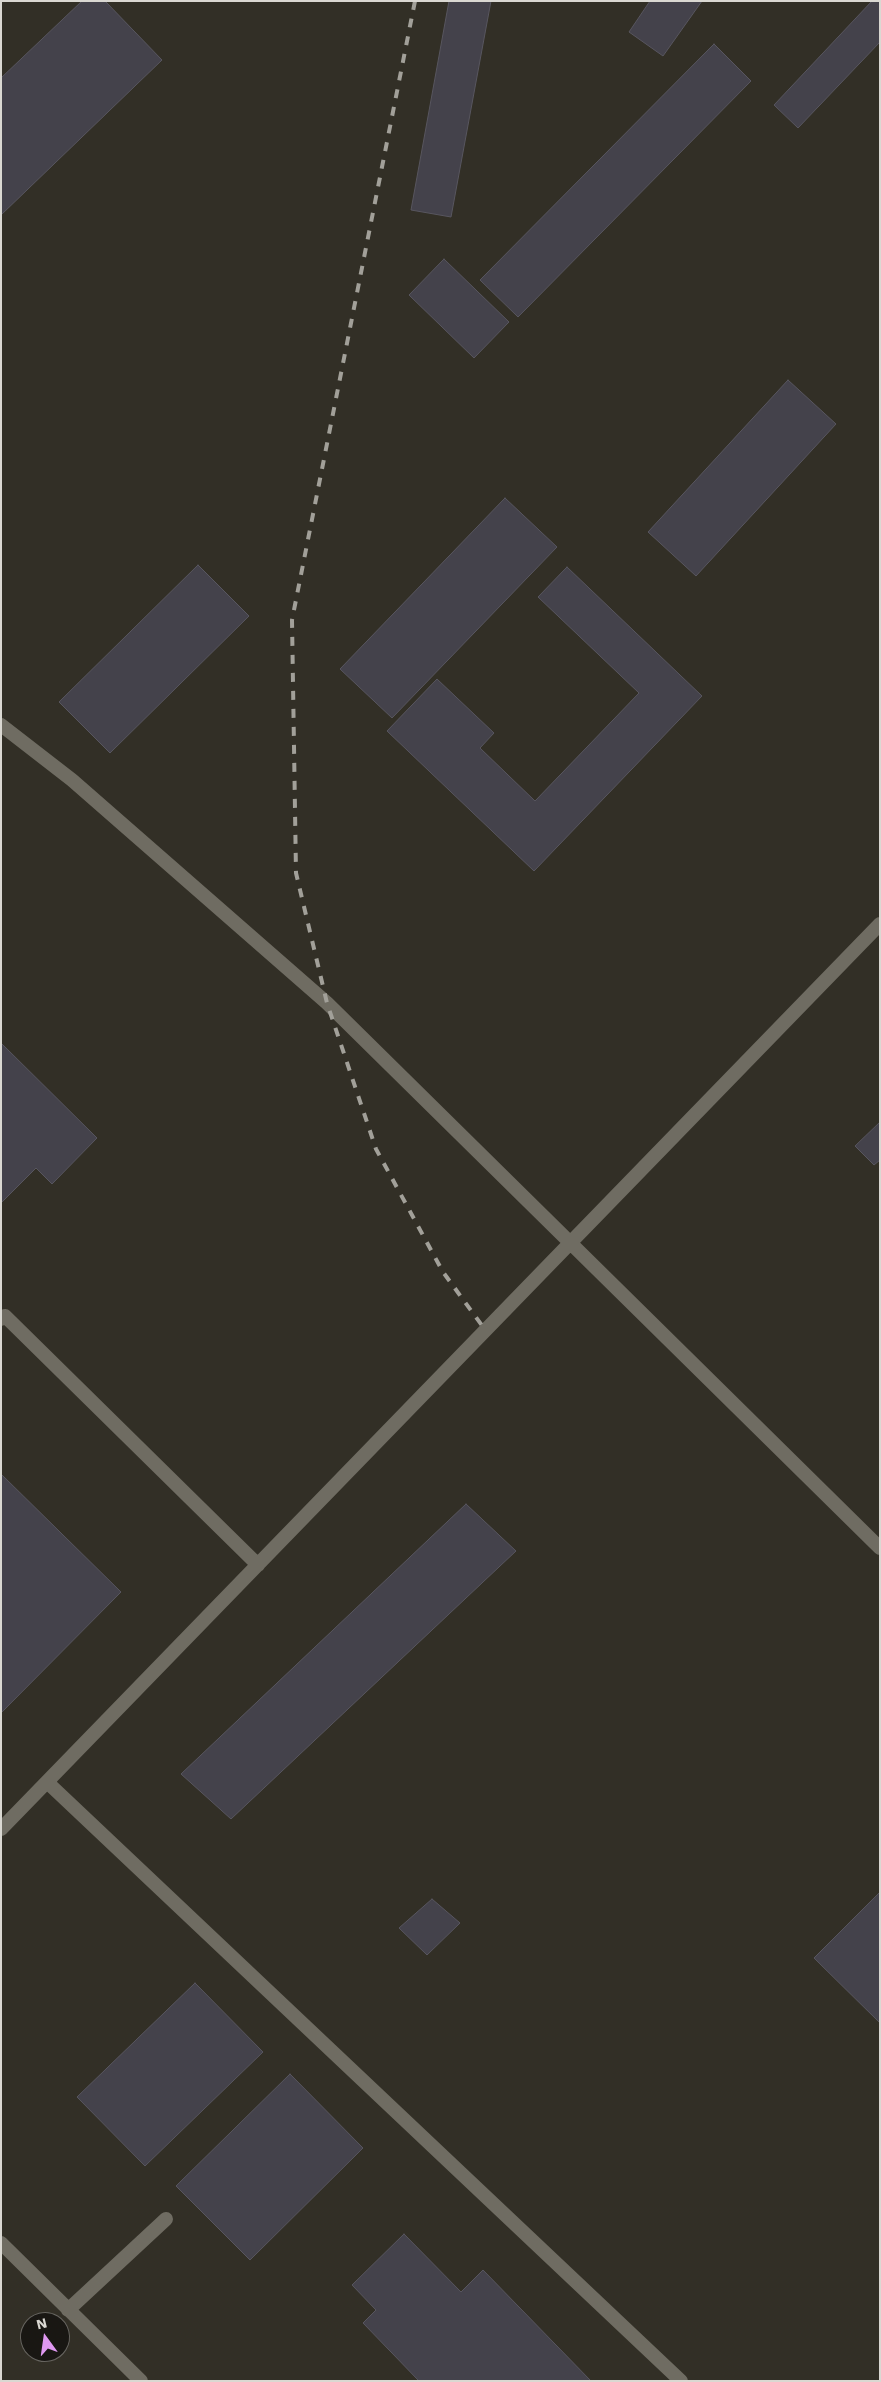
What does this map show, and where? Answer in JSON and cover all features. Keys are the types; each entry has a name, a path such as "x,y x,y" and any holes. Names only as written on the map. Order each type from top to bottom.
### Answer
{"lane":[{"path":"1,725 72,780 327,1002 880,1548"},
{"path":"1,1829 880,924"},
{"path":"1,1319 4,1316 258,1565"},
{"path":"48,1782 681,2381"},
{"path":"68,2310 166,2219"},
{"path":"1,2243 141,2381"}],"building":[{"path":"82,1 105,1 162,60 1,215 1,78"},
{"path":"449,1 491,1 451,217 411,210"},
{"path":"650,1 702,1 663,56 629,32"},
{"path":"872,1 880,1 880,42 798,128 774,105"},
{"path":"714,44 751,81 518,317 480,280"},
{"path":"444,259 509,322 474,358 409,295"},
{"path":"788,380 836,424 696,576 648,532"},
{"path":"505,498 557,547 392,718 340,669"},
{"path":"198,565 249,616 110,753 59,702"},
{"path":"567,567 702,696 534,871 387,731 437,679 494,733 480,748 535,801 639,693 538,597"},
{"path":"1,1043 97,1138 52,1184 36,1168 1,1203"},
{"path":"880,1122 880,1160 874,1165 855,1146"},
{"path":"1,1474 121,1592 1,1713"},
{"path":"466,1504 516,1551 231,1819 181,1774"},
{"path":"880,1892 880,2023 814,1958"},
{"path":"432,1899 460,1923 427,1955 399,1928"},
{"path":"195,1983 263,2052 145,2166 77,2097"},
{"path":"290,2074 363,2148 250,2260 176,2186"},
{"path":"404,2234 461,2292 483,2270 591,2381 419,2381 363,2323 376,2310 352,2285"}],"railway":[{"path":"415,1 292,620 296,873 327,1003 376,1149 443,1272 486,1331"}]}
